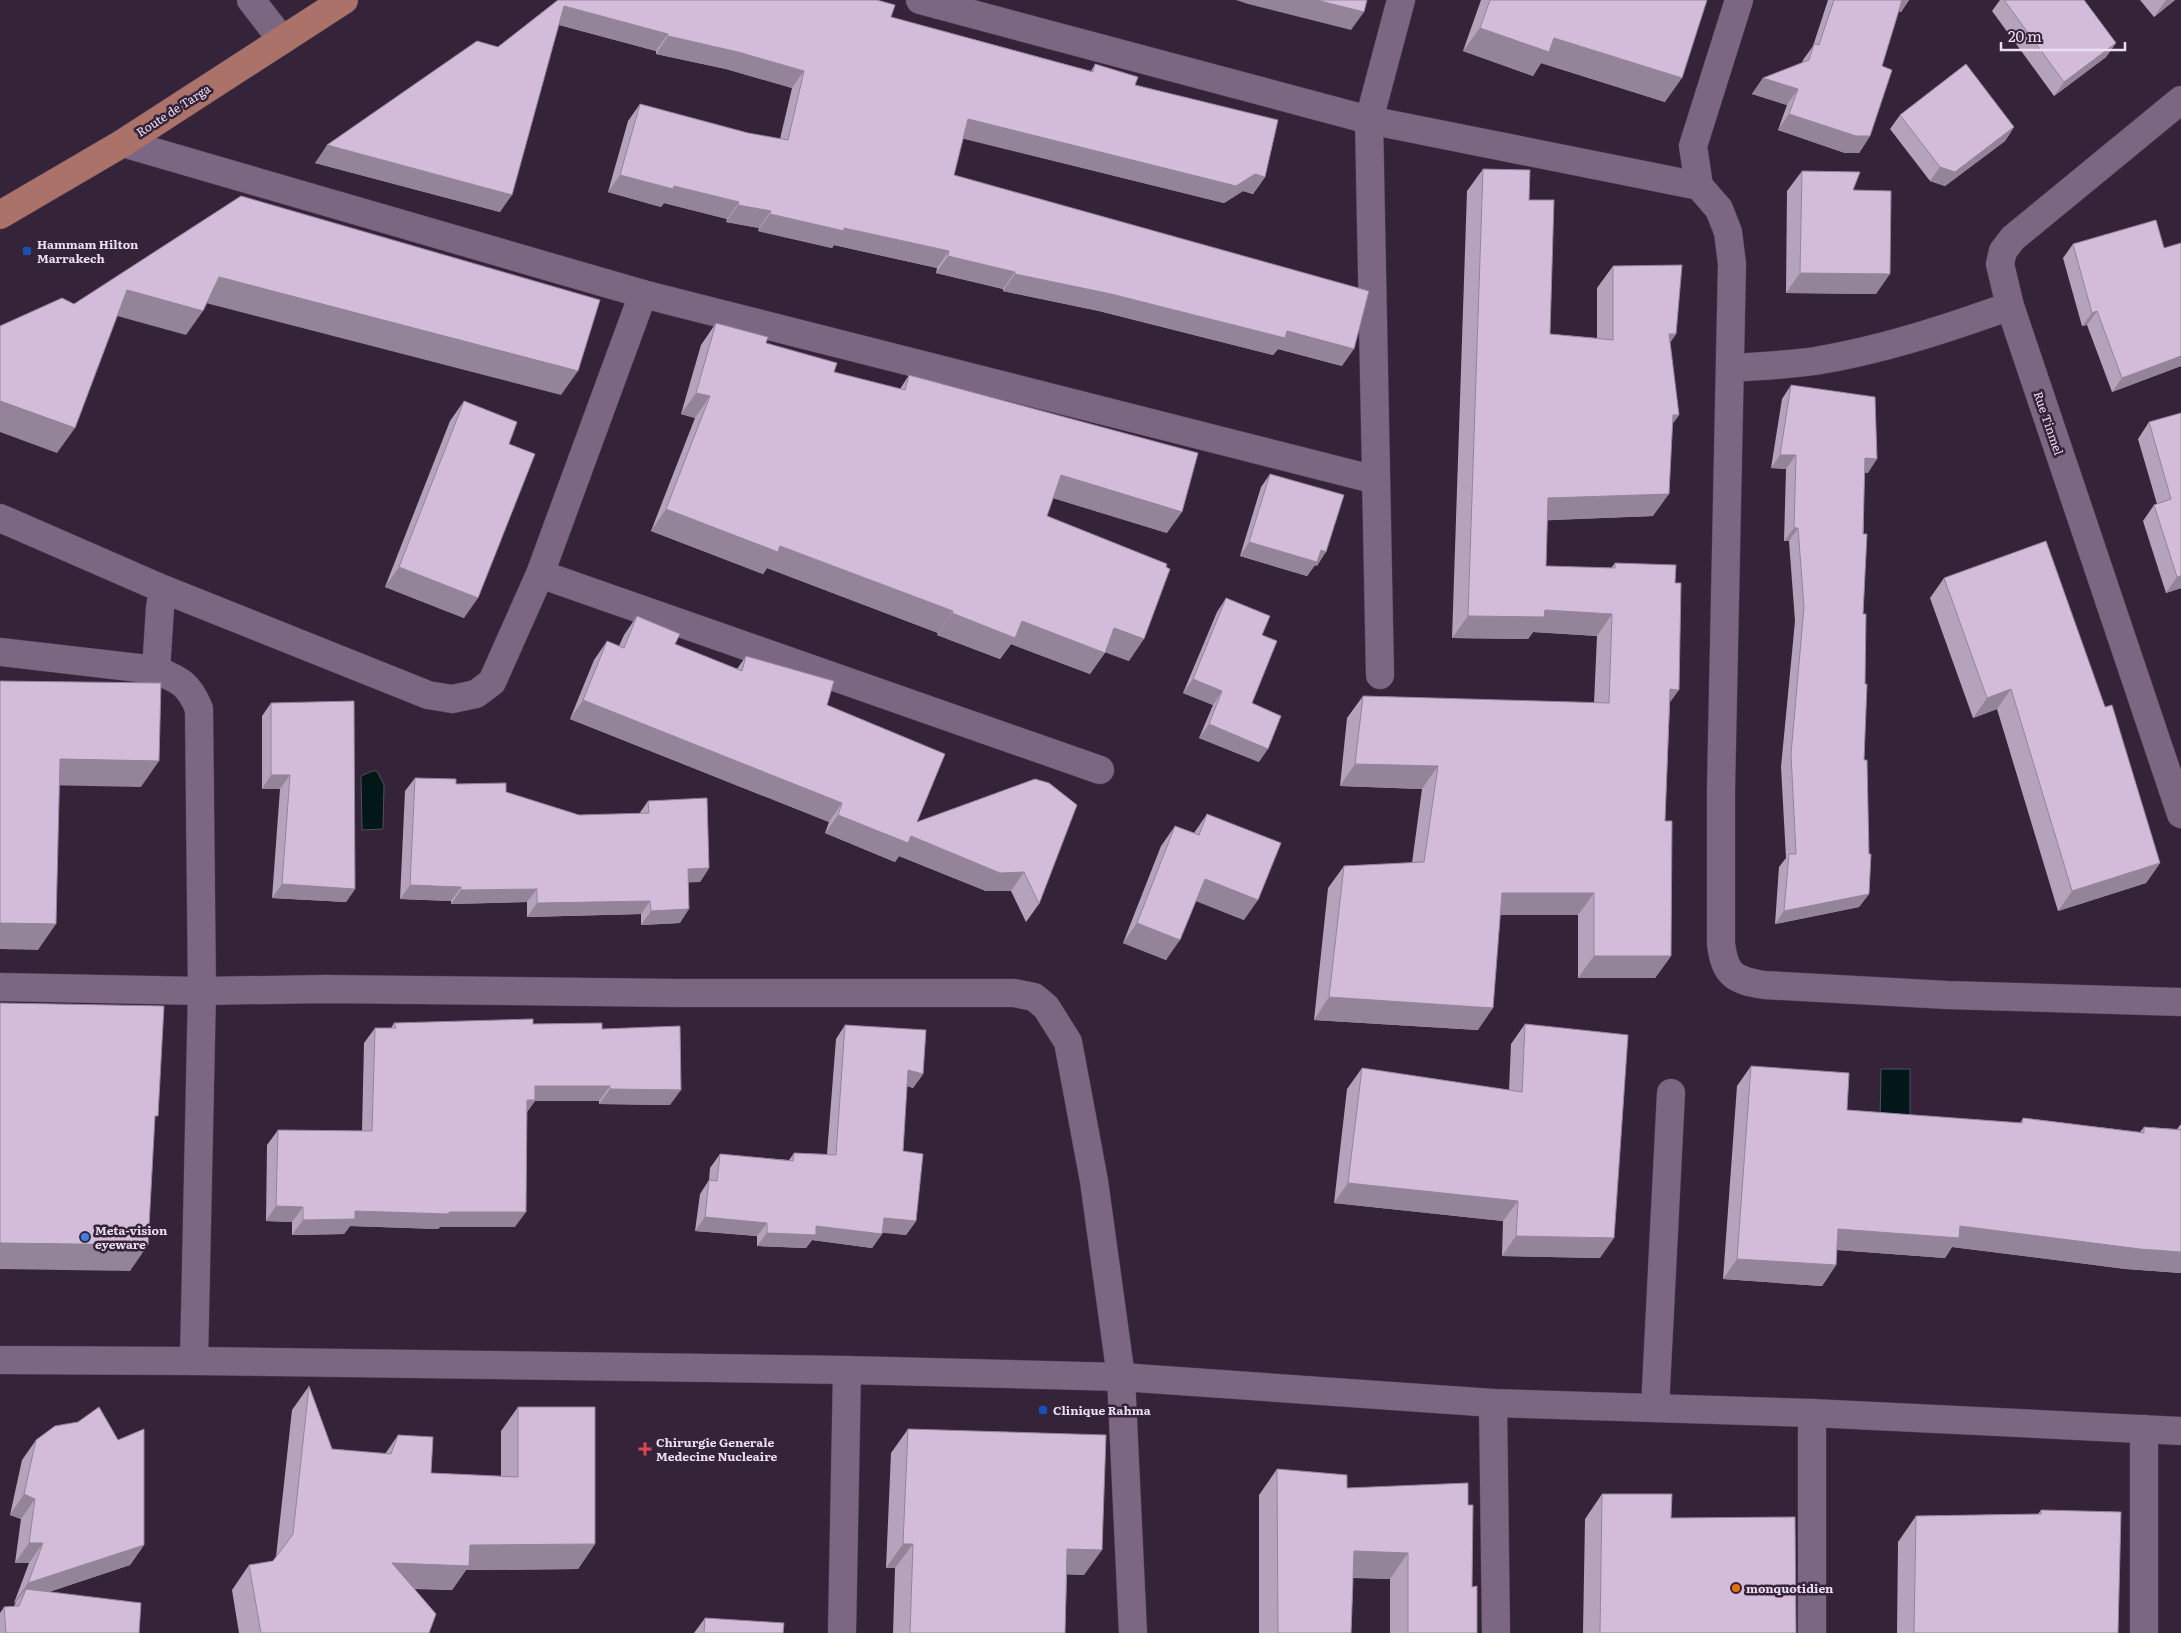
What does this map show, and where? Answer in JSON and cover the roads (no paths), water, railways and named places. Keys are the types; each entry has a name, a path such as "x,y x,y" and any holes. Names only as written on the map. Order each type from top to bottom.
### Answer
{"main road":[{"name":"Route de Targa","path":"0,215 123,143 344,0"}],"street":[{"path":"251,0 282,40"},
{"path":"920,0 1369,120 1699,186"},
{"path":"1380,676 1369,120 1401,0"},
{"path":"1739,0 1693,146 1699,186 1719,209 1728,232 1732,264 1721,788 1721,944 1724,964 1734,975 1749,983 1764,985 1947,994 2181,1002"},
{"name":"Rue Tinmel","path":"2181,100 2013,238 2003,251 2000,264 2010,306 2181,814"},
{"path":"123,143 643,294 1376,480"},
{"path":"0,518 163,589 428,694 452,699 476,694 492,682 540,574 643,294"},
{"path":"1731,368 1814,361 1874,349 1932,333 2010,306"},
{"path":"540,574 1100,770"},
{"path":"156,670 163,589"},
{"path":"0,652 156,670 179,680 192,691 199,709 202,991 194,1360"},
{"path":"0,987 202,991 325,989 676,993 1014,993 1034,997 1046,1007 1068,1042 1094,1181 1121,1377 1133,1633"},
{"path":"1655,1408 1671,1093"},
{"path":"0,1360 194,1360 847,1370 1121,1377 1493,1403 1812,1413 2181,1431"},
{"path":"842,1633 847,1370"},
{"path":"1493,1403 1496,1633"},
{"path":"1812,1413 1812,1633"},
{"path":"2144,1429 2144,1633"}],"place":[{"name":"Hammam Hilton Marrakech","path":"27,251"},
{"name":"Meta-vision eyeware","path":"85,1237"},
{"name":"Clinique Rahma","path":"1043,1410"},
{"name":"Chirurgie Generale Medecine Nucleaire","path":"645,1449"},
{"name":"monquotidien","path":"1736,1588"}]}
